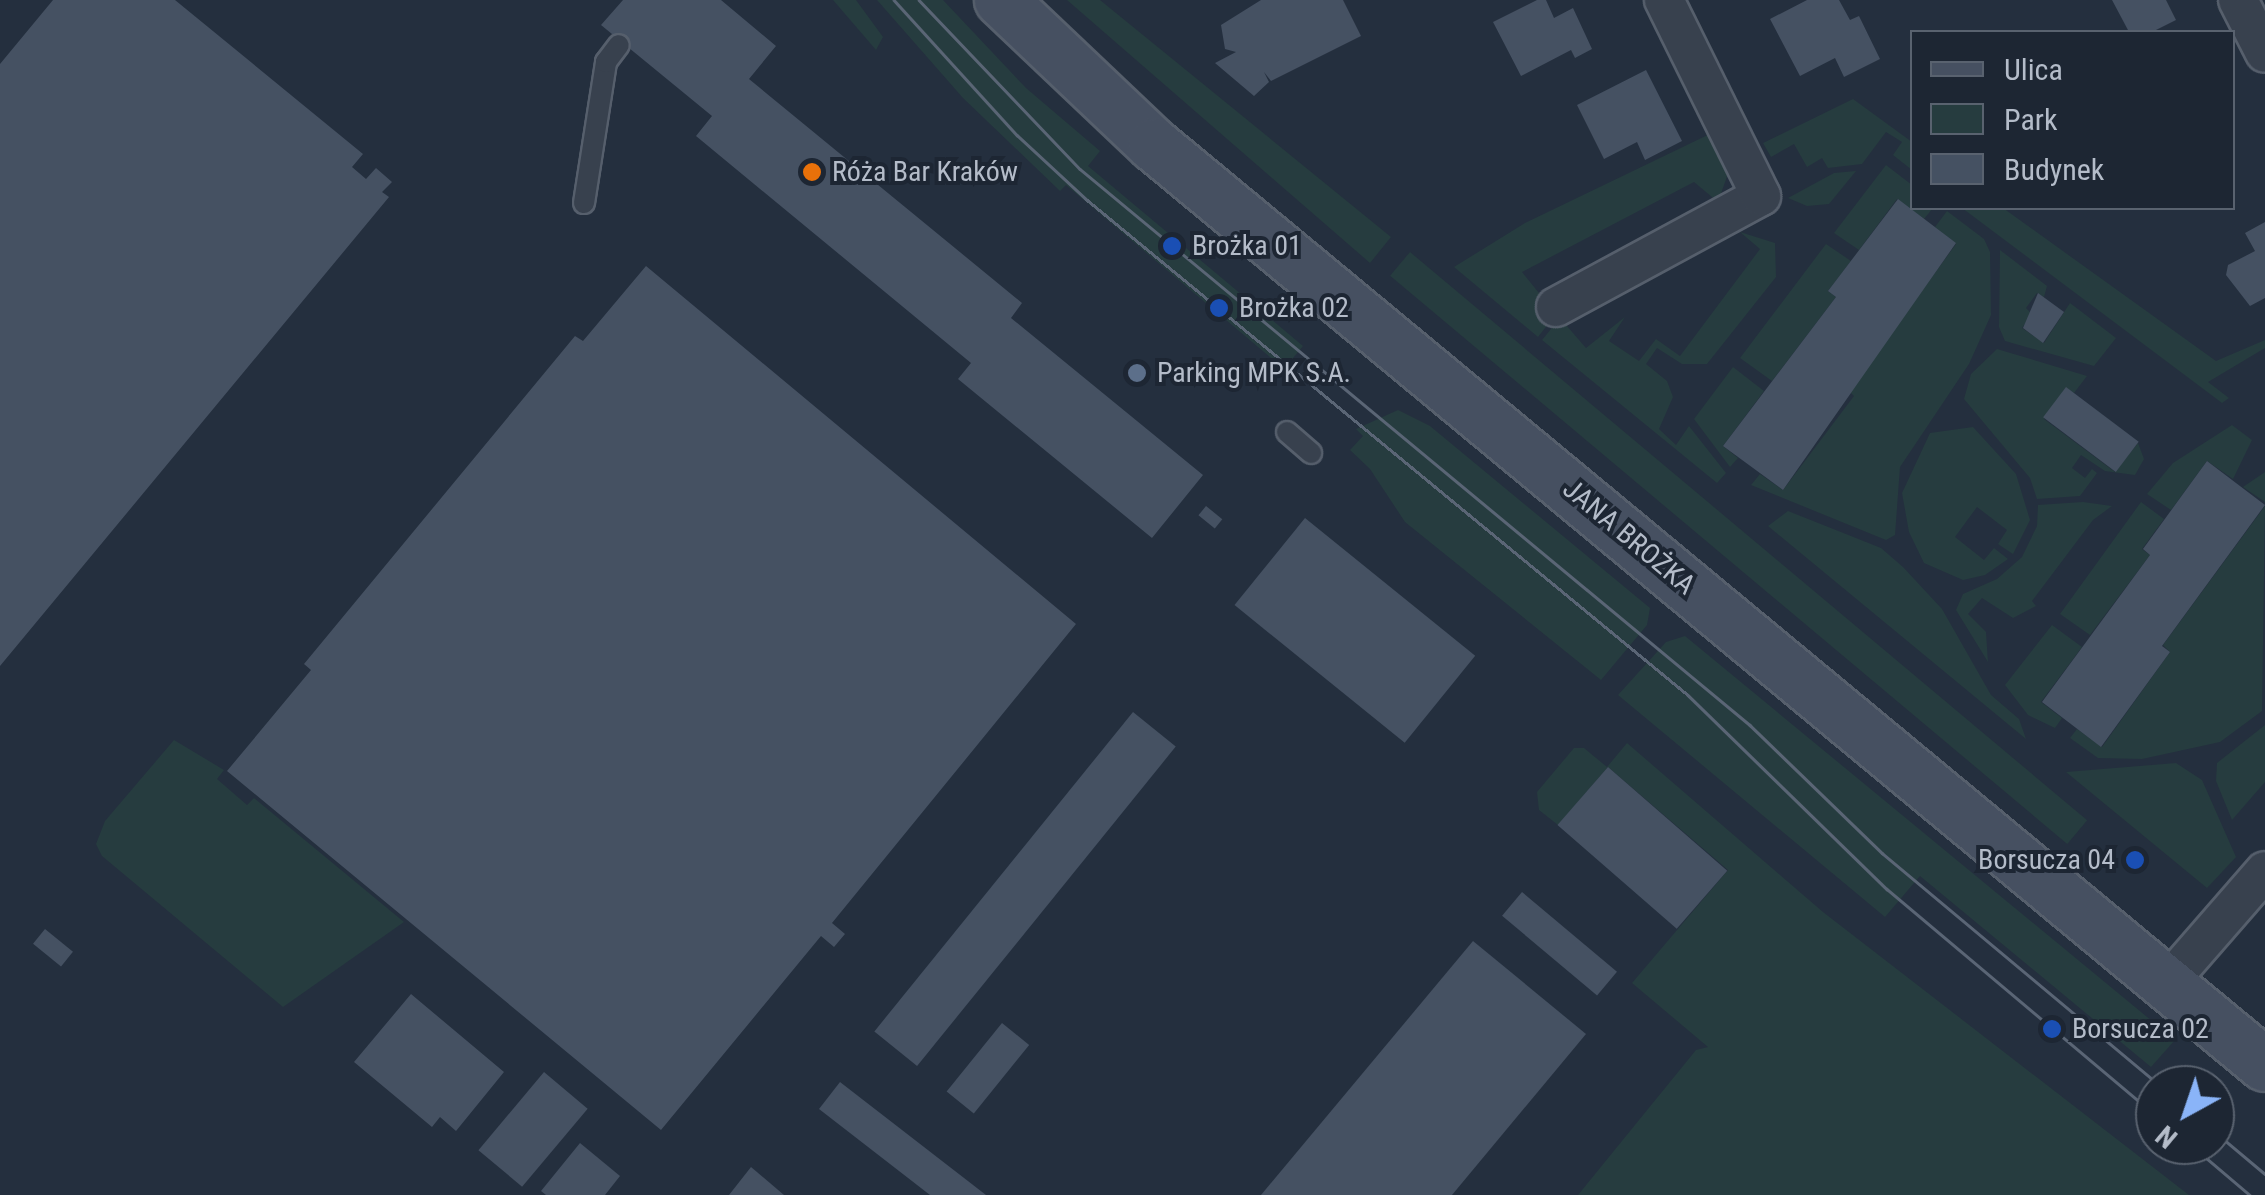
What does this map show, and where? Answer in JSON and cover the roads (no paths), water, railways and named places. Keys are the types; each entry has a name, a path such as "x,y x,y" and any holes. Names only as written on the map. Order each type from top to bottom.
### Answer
{"main road":[{"name":"JANA BROŻKA","path":"1001,0 1154,145 2265,1065"}],"street":[{"path":"1556,307 1762,196 1664,0"},
{"path":"2238,0 2265,53"},
{"path":"2165,986 2265,871"}],"lane":[{"path":"584,203 606,62 619,45"},
{"path":"1287,432 1311,453"}],"tram line":[{"path":"894,0 1017,135 1086,199 1688,695 1887,889 2135,1098"},
{"path":"919,0 1080,169 1750,725 1882,853 2135,1065"},
{"path":"2235,1149 2265,1174"},
{"path":"2215,1165 2250,1195"}],"place":[{"name":"Róża Bar Kraków","path":"812,172"},
{"name":"Brożka 01","path":"1172,246"},
{"name":"Brożka 02","path":"1219,308"},
{"name":"Parking MPK S.A.","path":"1137,373"},
{"name":"Borsucza 04","path":"2135,860"},
{"name":"Borsucza 02","path":"2052,1029"}]}
